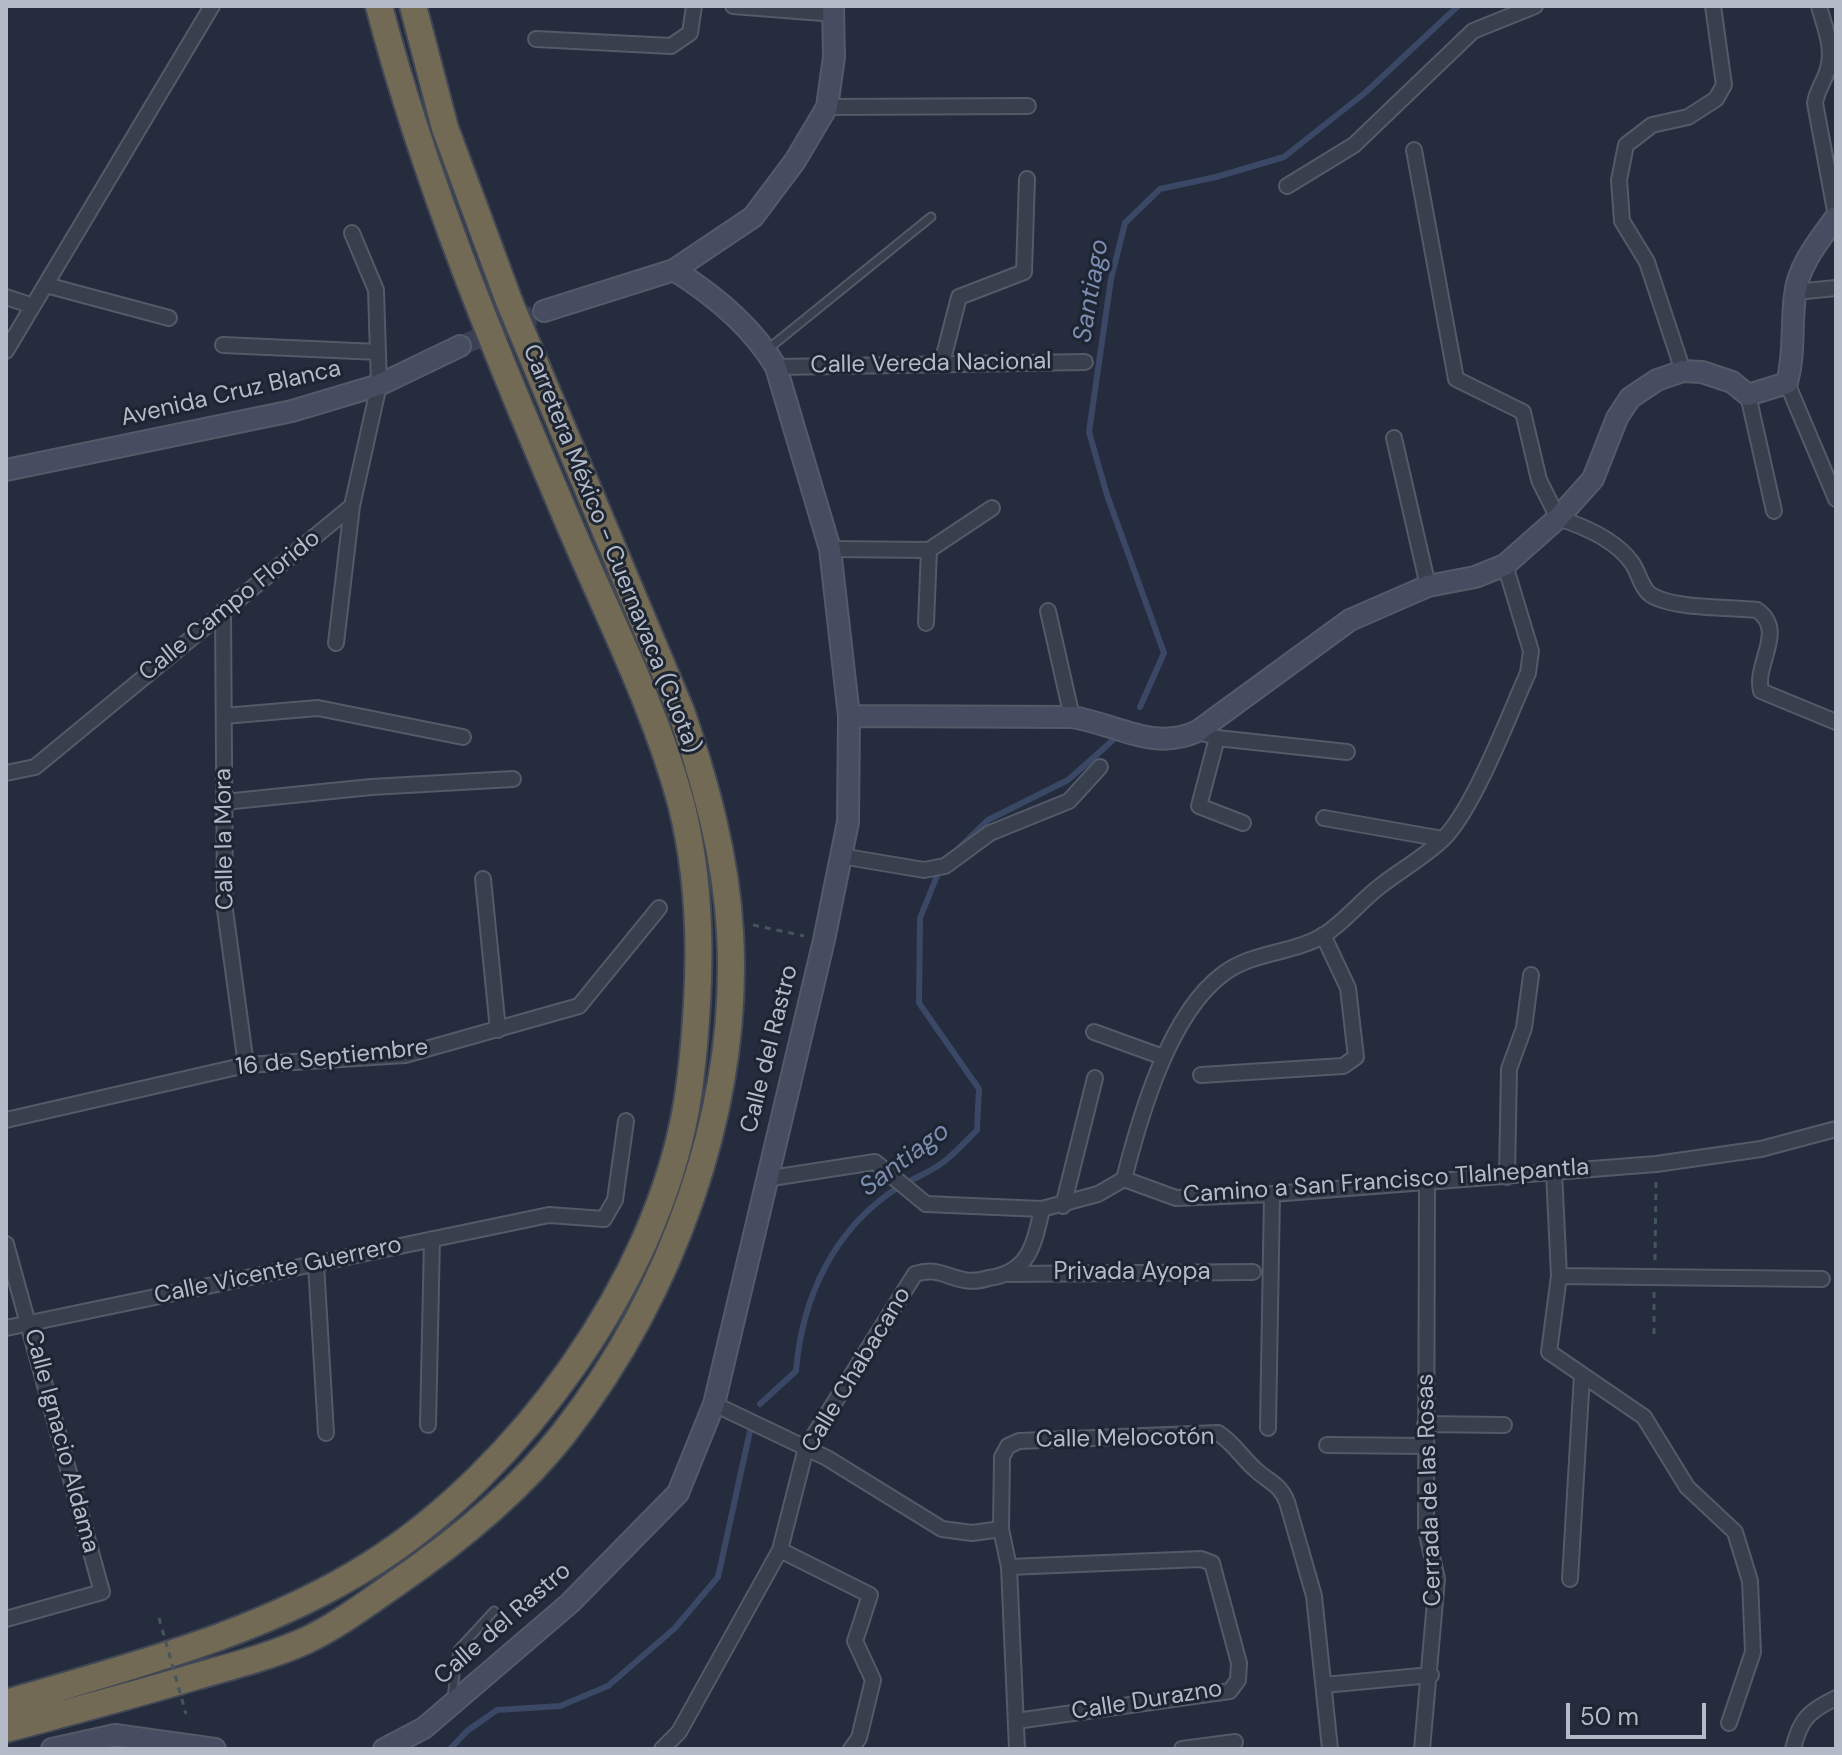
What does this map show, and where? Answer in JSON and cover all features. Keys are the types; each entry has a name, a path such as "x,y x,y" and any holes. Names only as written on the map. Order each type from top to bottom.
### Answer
{"highway":[{"name":"Carretera México - Cuernavaca (Cuota)","path":"6,1703 270,1620 372,1564 432,1520 528,1428 597,1330 624,1281 664,1186 685,1113 695,1038 700,941 692,850 679,798 661,742 532,436 441,208 402,92 379,6"},
{"name":"Carretera México - Cuernavaca (Cuota)","path":"6,1729 137,1694 306,1640 384,1592 473,1525 562,1435 598,1385 644,1307 691,1198 708,1148 727,1033 730,934 725,875 700,766 681,711 509,301 445,128 413,6"}],"main road":[{"path":"544,311 674,270 753,217 795,161 827,107 834,10"},
{"path":"849,716 1072,717 1100,722 1153,739 1177,741 1207,735 1350,620 1428,586 1475,577 1505,565 1558,518 1593,479 1617,418 1630,398 1657,380 1683,371 1702,372 1732,382 1748,395 1787,383 1793,360 1795,292 1806,261 1836,217"},
{"name":"Calle del Rastro","path":"384,1749 424,1728 570,1603 678,1493 714,1404 824,940 848,822 849,716 830,549 771,358 711,293 674,270"},
{"name":"Avenida Cruz Blanca","path":"6,470 292,411 379,385 460,346"},
{"path":"52,1749 115,1735 203,1748"}],"street":[{"path":"6,351 212,6"},
{"path":"536,39 671,46 690,33 694,6"},
{"path":"733,6 834,10"},
{"path":"1287,186 1354,145 1473,31 1535,6"},
{"path":"1683,371 1647,262 1622,221 1619,180 1626,145 1652,125 1688,117 1716,99 1724,85 1713,6"},
{"path":"1819,6 1831,53 1827,73 1817,87 1815,103 1836,217"},
{"path":"827,107 1028,106"},
{"path":"1414,150 1456,379 1523,412 1539,480 1558,518 1587,527 1631,561 1644,588 1653,596 1672,602 1757,610 1763,615 1771,634 1759,683 1761,691 1836,722"},
{"path":"942,363 959,297 1024,272 1027,179"},
{"path":"336,643 352,506 379,385 376,290 352,233"},
{"path":"46,285 169,318"},
{"path":"1795,292 1836,288"},
{"path":"6,297 33,306"},
{"path":"223,345 378,352"},
{"name":"Calle Vereda Nacional","path":"771,358 942,363 1085,362"},
{"path":"1787,383 1833,482 1836,499"},
{"path":"1748,395 1774,511"},
{"path":"1394,438 1428,586"},
{"name":"Calle Campo Florido","path":"6,773 35,767 352,506"},
{"path":"830,549 929,550 992,508"},
{"path":"926,623 929,550"},
{"path":"765,1179 875,1162 926,1204 1042,1209 1063,1206 1098,1194 1124,1179 1139,1122 1163,1057 1200,998 1220,976 1243,961 1323,935 1378,887 1443,839 1463,813 1528,673 1531,651 1505,565"},
{"name":"Calle la Mora","path":"223,611 225,910 246,1065"},
{"path":"1048,611 1072,717"},
{"path":"224,716 318,708 463,737"},
{"path":"1243,823 1199,806 1207,735 1347,752"},
{"path":"841,856 924,870 945,866 990,833 1069,801 1100,767"},
{"path":"224,802 371,787 513,779"},
{"path":"1324,818 1443,839"},
{"path":"483,879 498,1030"},
{"name":"16 de Septiembre","path":"6,1120 246,1065 405,1055 579,1006 659,908"},
{"path":"1201,1075 1343,1066 1356,1057 1348,988 1323,935"},
{"path":"1507,1177 1509,1069 1524,1028 1531,975"},
{"path":"1094,1032 1163,1057"},
{"path":"1063,1206 1095,1078"},
{"name":"Calle Vicente Guerrero","path":"6,1328 549,1215 604,1219 615,1200 626,1121"},
{"name":"Camino a San Francisco Tlalnepantla","path":"1124,1179 1176,1198 1272,1194 1656,1164 1761,1149 1836,1129"},
{"path":"1554,1172 1559,1276 1549,1352 1644,1417 1687,1487 1735,1532 1750,1581 1753,1652 1729,1723"},
{"name":"Cerrada de las Rosas","path":"1422,1749 1431,1675 1437,1579 1426,1530 1427,1183"},
{"path":"1268,1428 1272,1194"},
{"path":"1010,1274 1025,1262 1033,1248 1042,1209"},
{"path":"428,1425 432,1239"},
{"name":"Calle Ignacio Aldama","path":"6,1244 102,1592 6,1619"},
{"path":"316,1264 326,1433"},
{"name":"Calle Chabacano","path":"662,1749 679,1732 780,1550 806,1448 915,1274 931,1269 967,1281 1010,1274"},
{"name":"Privada Ayopa","path":"1010,1274 1253,1272"},
{"path":"1559,1276 1822,1279"},
{"path":"1570,1579 1582,1375"},
{"path":"714,1404 806,1448 942,1529 972,1533 1001,1529"},
{"path":"1425,1424 1504,1425"},
{"name":"Calle Melocotón","path":"1017,1749 1009,1567 1001,1529 1002,1457 1008,1446 1019,1441 1218,1433 1232,1442 1255,1470 1282,1488 1314,1596 1330,1749"},
{"path":"1327,1445 1426,1446"},
{"path":"780,1550 870,1595 855,1641 873,1680 859,1738 851,1749"},
{"name":"Calle Durazno","path":"1009,1567 1201,1559 1212,1563 1239,1663 1238,1680 1230,1691 1016,1721"},
{"path":"1324,1685 1431,1675"},
{"path":"1793,1749 1798,1728 1807,1712 1836,1698"},
{"path":"1182,1749 1235,1742"}],"lane":[{"path":"771,358 931,217"},
{"path":"452,1704 458,1650 494,1611"}],"path":[{"path":"750,924 824,940"},
{"path":"1654,1334 1656,1164"},
{"path":"159,1618 186,1714"}],"waterway":[{"name":"Santiago","path":"1140,707 1164,653 1107,495 1089,432 1111,279 1125,223 1160,189 1284,157 1366,92 1458,6"},
{"name":"Santiago","path":"959,848 988,820 1068,780 1112,741"},
{"name":"Santiago","path":"760,1404 796,1371 805,1317 814,1291 825,1267 855,1223 897,1188 941,1164 977,1130 979,1089 919,1003 920,918 939,871"},
{"name":"Santiago","path":"450,1749 467,1731 497,1710 560,1706 608,1686 675,1628 718,1577 750,1431"}],"tunnel":[{"path":"460,346 544,311"}]}
